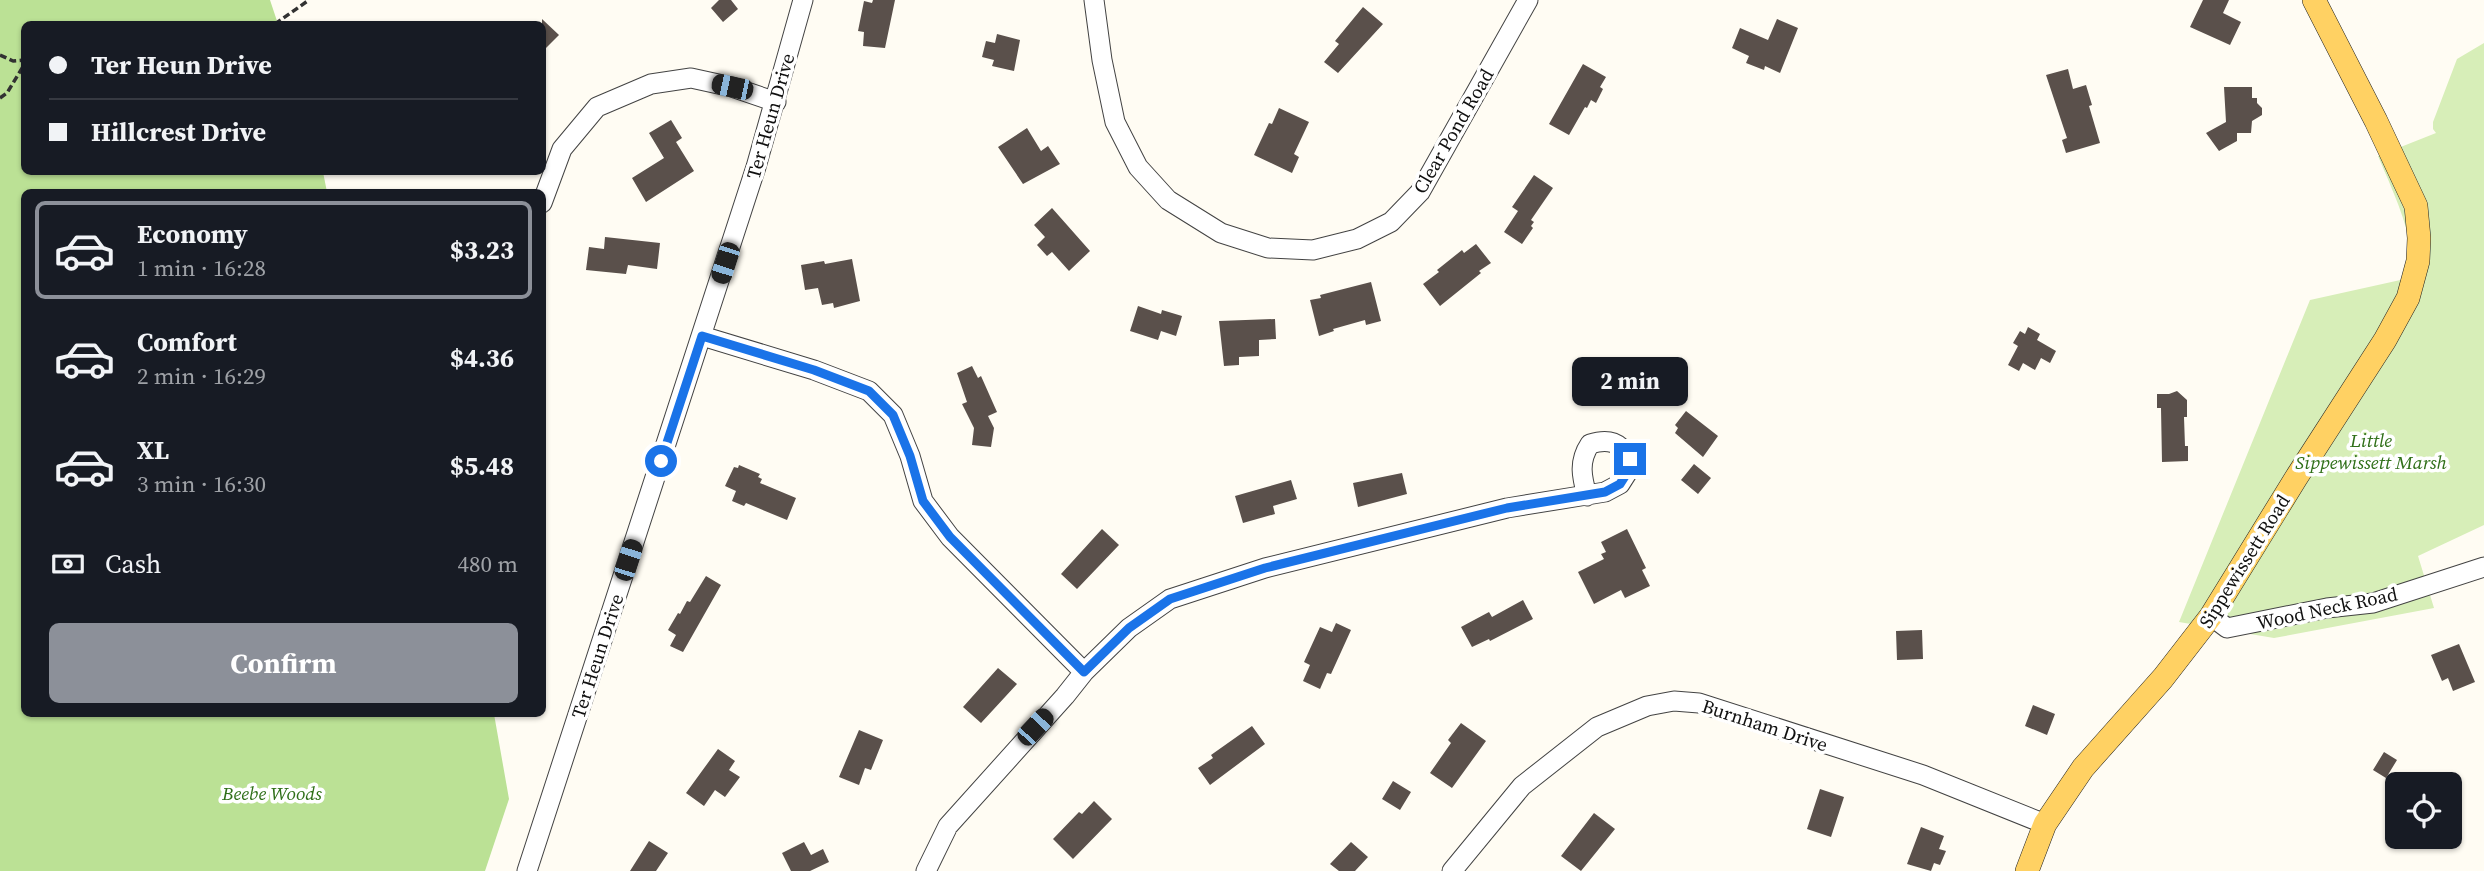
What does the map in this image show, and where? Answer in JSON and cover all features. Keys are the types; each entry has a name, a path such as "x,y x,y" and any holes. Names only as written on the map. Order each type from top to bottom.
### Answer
{"main road":[{"name":"Sippewissett Road","path":"2027,871 2045,824 2083,768 2163,678 2211,616 2408,299 2418,261 2416,206 2314,0"}],"street":[{"name":"Ter Heun Drive","path":"527,871 702,336 776,102 803,0"},
{"name":"Clear Pond Road","path":"1094,0 1102,60 1115,122 1138,167 1168,200 1222,233 1268,248 1313,250 1357,239 1391,222 1420,192 1528,0"},
{"path":"546,192 562,149 597,107 651,84 691,78 732,87 776,102"},
{"path":"702,336 814,370 869,391 893,415 910,456 923,501 950,537 1084,672"},
{"path":"926,871 948,826 1084,672 1129,628 1170,599 1265,568 1507,508 1587,496"},
{"name":"Wood Neck Road","path":"2211,616 2227,628 2327,608 2374,603 2484,567"},
{"name":"Burnham Drive","path":"1452,871 1522,786 1597,727 1647,706 1674,701 1699,703 1923,775 2045,824"}],"path":[{"path":"279,21 309,0"},
{"path":"0,55 21,62"},
{"path":"0,98 21,68"}],"green space":[{"name":"Beebe Woods","path":"0,0 270,0 277,21 21,21 21,175 324,175 326,189 21,189 21,717 495,717 509,799 485,871 0,871"},
{"name":"Little Sippewissett Marsh","path":"2484,43 2484,525 2418,556 2434,608 2274,638 2179,622 2310,300 2414,277 2407,230 2378,156 2436,133 2433,122 2457,59"}],"building":[{"path":"719,0 731,0 738,9 723,22 711,8"},
{"path":"873,0 895,0 885,48 863,46 864,32 858,31 864,1 872,3"},
{"path":"2203,0 2229,0 2223,13 2241,22 2230,45 2190,27"},
{"path":"1363,7 1383,24 1338,73 1324,62 1339,44 1335,41"},
{"path":"1777,19 1798,28 1780,73 1765,66 1764,70 1746,63 1749,56 1732,48 1740,28 1768,40"},
{"path":"546,23 559,35 546,48"},
{"path":"997,34 1020,40 1014,71 992,66 994,60 982,57 986,41 995,43"},
{"path":"1583,64 1606,77 1596,103 1591,100 1587,108 1585,107 1569,135 1549,124"},
{"path":"2068,69 2073,89 2086,85 2100,143 2066,153 2062,140 2067,138 2046,75"},
{"path":"2224,87 2252,87 2252,98 2257,98 2262,115 2252,121 2251,133 2237,133 2237,141 2219,151 2206,133 2226,122"},
{"path":"1279,108 1309,122 1294,154 1299,157 1292,173 1254,155"},
{"path":"671,120 682,138 676,142 694,171 646,202 632,178 664,158 649,133"},
{"path":"1027,128 1041,151 1048,146 1060,164 1023,184 998,147"},
{"path":"1534,175 1553,188 1531,220 1534,222 1531,226 1533,228 1522,244 1504,232 1518,211 1512,207"},
{"path":"1052,208 1090,251 1069,271 1052,252 1047,256 1037,245 1045,237 1034,225"},
{"path":"605,237 660,243 657,269 628,265 626,274 586,270 589,247 604,249"},
{"path":"1476,244 1491,263 1440,306 1423,284 1462,250 1464,253"},
{"path":"852,259 860,301 834,308 833,303 822,305 818,288 805,290 801,265"},
{"path":"1371,282 1381,321 1366,325 1365,320 1319,336 1310,300"},
{"path":"1138,306 1161,314 1162,310 1182,316 1176,336 1161,331 1158,340 1130,331"},
{"path":"1275,319 1276,339 1259,340 1259,356 1239,357 1239,365 1224,366 1219,321"},
{"path":"2028,327 2040,334 2037,340 2056,351 2050,363 2041,358 2035,370 2023,363 2019,371 2008,365 2018,346 2013,343 2020,331 2025,334"},
{"path":"972,366 978,378 981,376 997,412 988,416 994,428 991,447 972,445 974,428 962,404 967,402 957,373"},
{"path":"2177,391 2187,400 2187,417 2184,417 2188,461 2162,462 2161,408 2157,408 2157,394"},
{"path":"1686,411 1718,436 1703,457 1675,433 1678,428 1675,425"},
{"path":"1694,464 1711,478 1698,494 1681,480"},
{"path":"739,465 760,474 760,483 796,498 787,520 746,503 744,506 732,501 736,491 725,486 734,467 738,468"},
{"path":"1402,473 1407,494 1358,507 1353,483"},
{"path":"1291,480 1297,499 1273,506 1275,514 1243,523 1235,496"},
{"path":"1102,529 1119,545 1077,589 1061,574"},
{"path":"1627,529 1646,568 1642,570 1650,586 1625,598 1621,590 1594,604 1578,572 1604,559 1601,554 1606,552 1601,542"},
{"path":"706,576 721,585 683,652 670,646 676,635 668,630"},
{"path":"1523,600 1533,619 1472,647 1461,627 1489,612 1492,617"},
{"path":"1336,623 1351,630 1331,674 1327,673 1320,689 1303,681 1310,665 1304,662 1320,627 1332,632"},
{"path":"1922,630 1923,659 1897,660 1896,631"},
{"path":"2459,644 2475,682 2453,691 2448,678 2442,681 2431,655"},
{"path":"998,668 1017,684 981,723 963,707"},
{"path":"2033,705 2055,714 2047,735 2025,726"},
{"path":"1461,723 1486,741 1452,788 1430,773"},
{"path":"1252,726 1265,744 1210,785 1198,768 1213,758 1211,755"},
{"path":"859,730 883,740 871,770 865,768 859,785 839,777"},
{"path":"718,749 735,761 729,770 740,777 725,797 715,790 704,806 686,793"},
{"path":"2384,752 2397,760 2390,772 2385,772 2385,777 2373,770"},
{"path":"1393,781 1411,792 1400,810 1382,799"},
{"path":"1820,789 1844,797 1831,837 1807,829"},
{"path":"1094,801 1112,819 1073,859 1053,839 1079,812 1082,814"},
{"path":"1594,813 1615,829 1581,871 1561,856"},
{"path":"1921,827 1944,836 1939,849 1946,851 1940,865 1934,863 1931,871 1907,864"},
{"path":"649,841 668,853 656,871 630,871"},
{"path":"804,842 811,855 823,849 829,862 810,871 791,871 782,853"},
{"path":"1351,842 1368,857 1355,871 1339,871 1330,864"}],"route":[{"path":"661,461 702,336 814,370 869,391 893,415 910,456 923,501 950,537 1084,672 1129,628 1170,599 1265,568 1507,508 1605,492 1620,484 1627,473 1630,459"}]}
